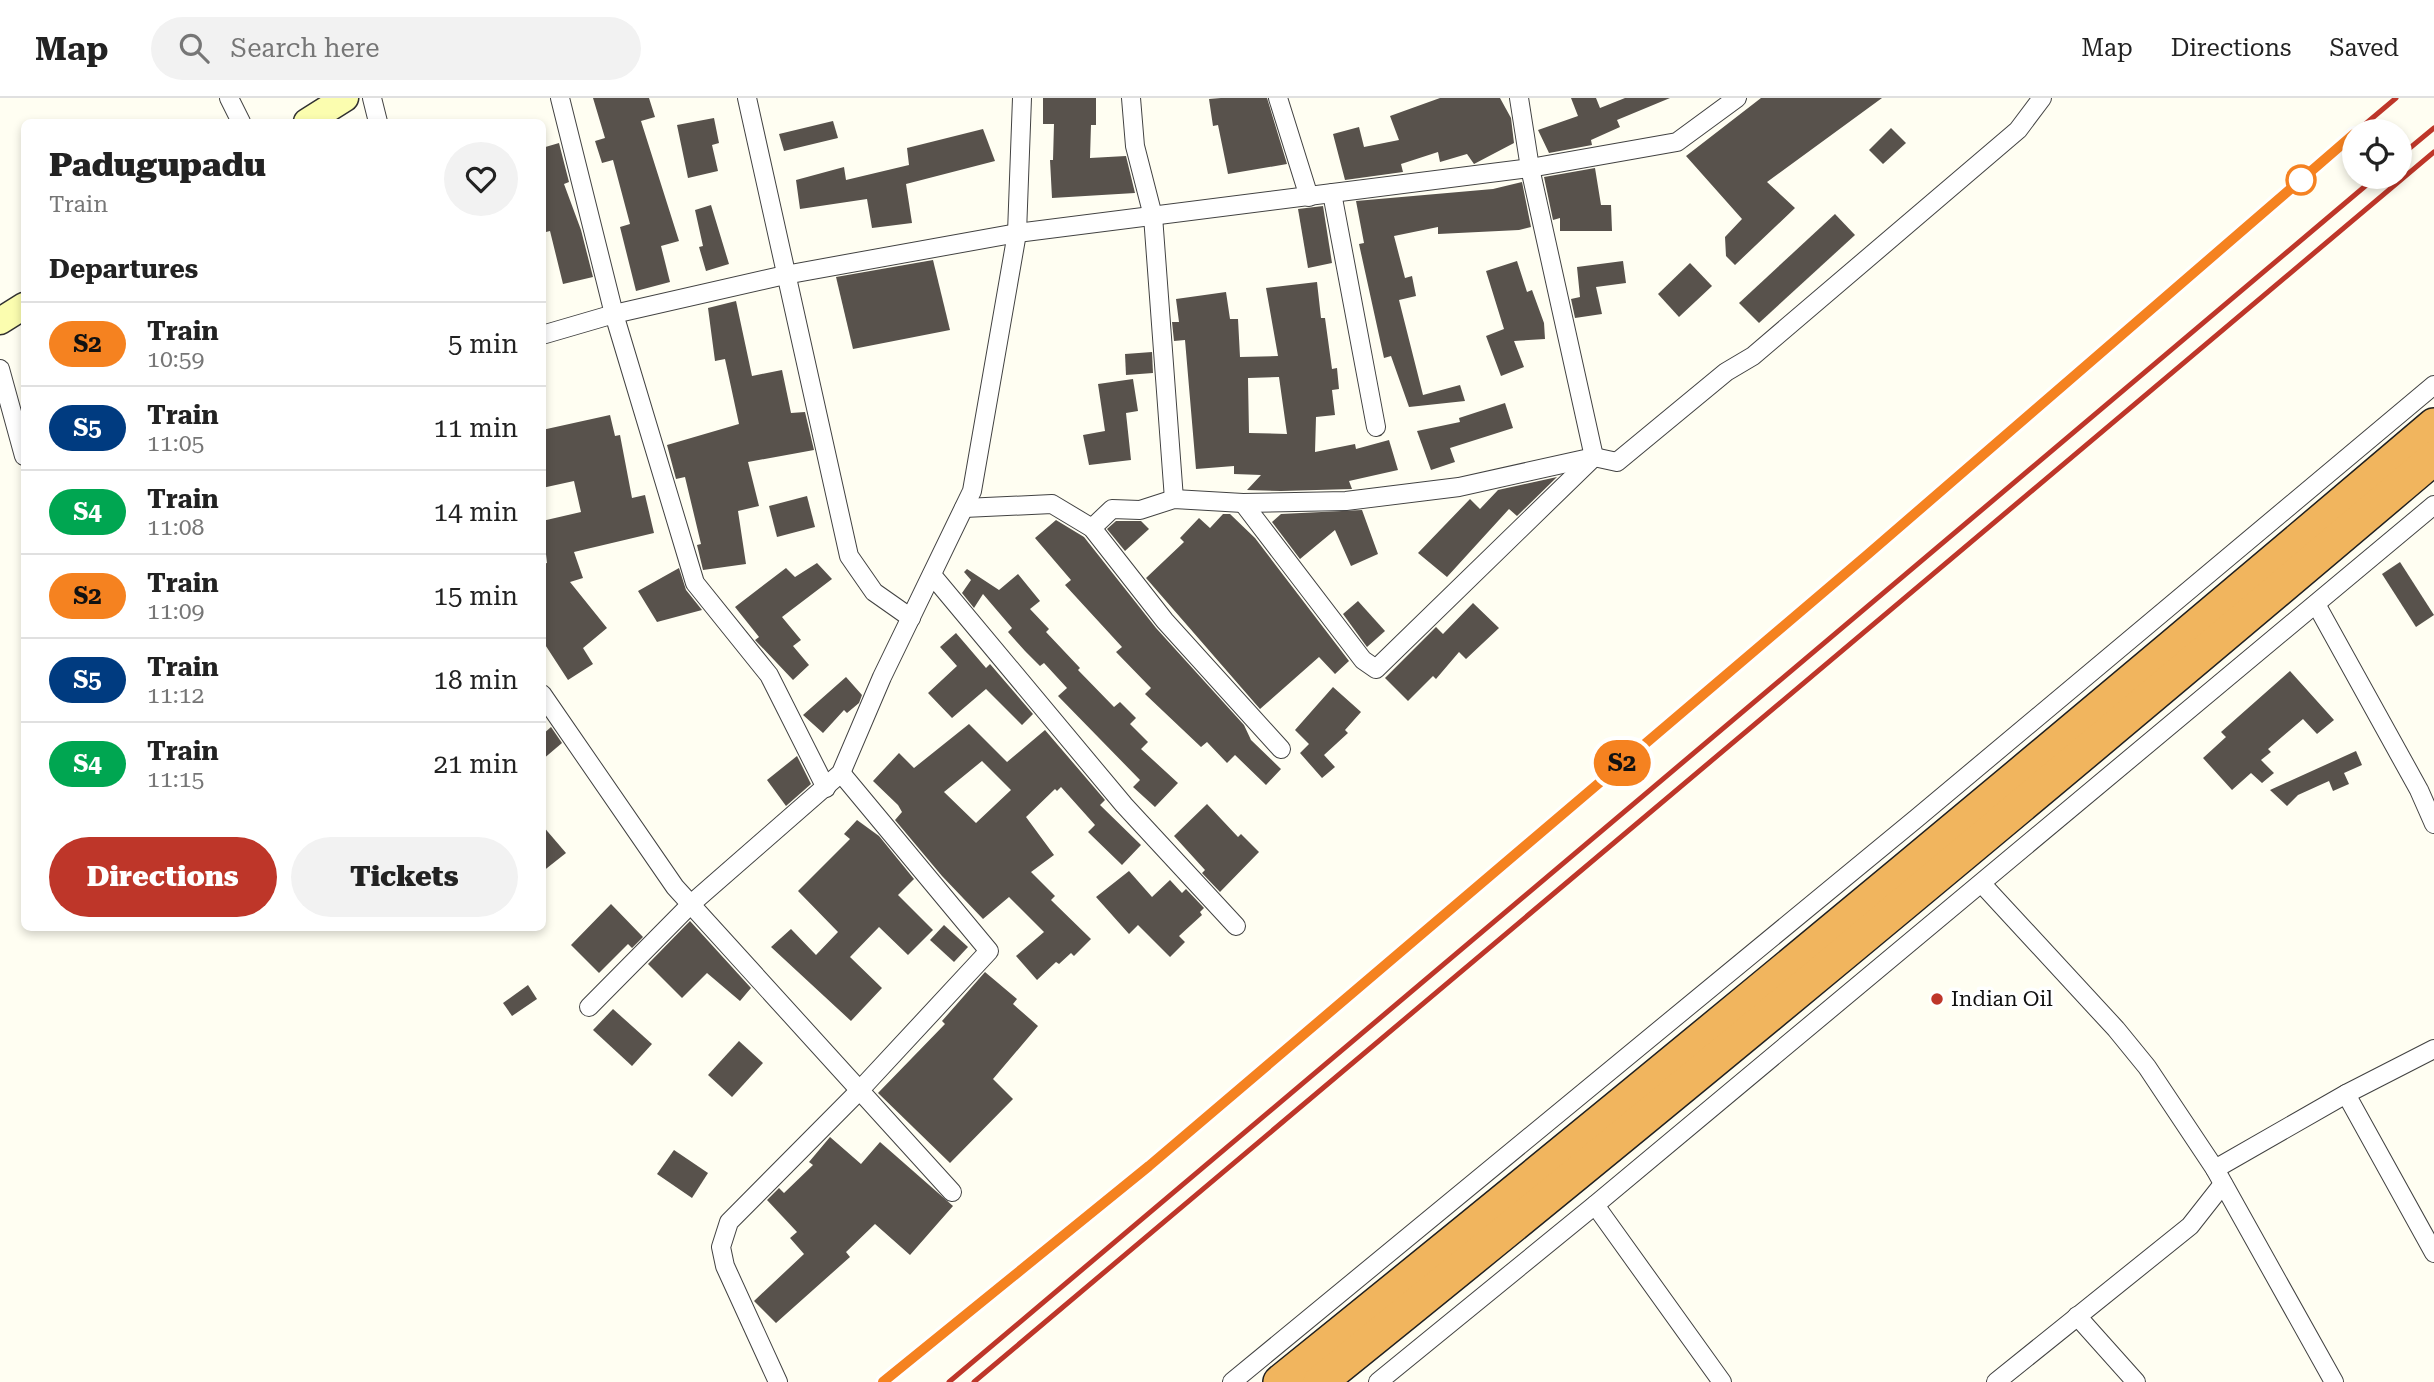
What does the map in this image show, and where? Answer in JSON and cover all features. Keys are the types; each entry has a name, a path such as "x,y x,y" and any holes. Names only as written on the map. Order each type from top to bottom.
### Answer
{"highway":[{"path":"1280,1382 1553,1163 2434,425"},
{"path":"1320,1382 1579,1173 1921,890 2434,458"}],"main road":[{"path":"312,119 345,98"},
{"path":"0,321 21,308"}],"street":[{"path":"229,98 240,119"},
{"path":"372,98 377,119"},
{"path":"560,98 614,314 695,583 769,675 826,788"},
{"path":"747,98 849,556 874,592 911,618"},
{"path":"589,1007 691,904 841,773 972,491 1017,233 1022,98"},
{"path":"1131,98 1135,146 1153,216 1174,499"},
{"path":"1278,98 1309,197"},
{"path":"1519,98 1530,168 1594,457"},
{"path":"546,333 614,314 785,275 1017,233 1530,168 1677,142 1737,98"},
{"path":"1092,528 1112,509 1140,510 1174,499 1243,503 1346,501 1459,487 1594,457 1617,462 1726,372 1753,356 2018,130 2032,103"},
{"path":"1332,193 1376,427"},
{"path":"0,369 21,445"},
{"path":"1231,1382 1896,836 2434,385"},
{"path":"1243,503 1363,660 1376,669 1594,457"},
{"path":"964,508 1052,504 1092,528 1165,621 1281,749"},
{"path":"1378,1382 1982,884 2434,505"},
{"path":"932,575 1124,805 1236,926"},
{"path":"2316,604 2412,778 2434,824"},
{"path":"546,700 675,887 858,1092 952,1192"},
{"path":"778,1382 725,1266 721,1247 729,1222 858,1092 989,951 841,773"},
{"path":"1982,884 2147,1067 2219,1177 2334,1382"},
{"path":"1996,1382 2190,1226 2219,1177 2346,1094 2434,1049"},
{"path":"2346,1094 2434,1253"},
{"path":"1595,1205 1722,1382"},
{"path":"2077,1316 2136,1382"}],"building":[{"path":"593,98 649,98 655,117 641,121 679,241 661,246 670,282 636,291 620,227 630,224 613,160 602,163 595,141 605,138"},
{"path":"1043,98 1096,98 1096,125 1091,125 1090,158 1126,156 1135,193 1052,198 1050,160 1053,160 1054,124 1043,124"},
{"path":"1267,98 1287,164 1228,174 1218,125 1213,126 1209,99"},
{"path":"1440,98 1500,98 1511,118 1514,143 1474,164 1467,154 1440,162 1438,152 1401,164 1403,172 1345,180 1333,134 1359,127 1364,147 1399,140 1390,116"},
{"path":"1571,98 1596,98 1600,108 1625,98 1670,98 1617,120 1620,127 1591,140 1592,145 1549,153 1538,130 1578,116"},
{"path":"1761,98 1882,98 1767,182 1795,208 1735,265 1726,256 1725,237 1742,219 1686,156"},
{"path":"714,118 719,143 712,145 718,171 688,178 677,125"},
{"path":"833,121 838,138 784,151 779,134"},
{"path":"1891,128 1906,143 1883,164 1869,150"},
{"path":"983,129 995,161 906,184 912,223 872,228 867,199 800,209 796,180 844,167 846,180 909,165 907,148"},
{"path":"559,143 569,182 564,184 581,230 593,277 563,284 550,231 546,232 546,147"},
{"path":"1595,168 1601,205 1611,205 1612,231 1560,231 1560,218 1553,220 1544,177"},
{"path":"1522,182 1531,227 1438,234 1438,227 1394,236 1405,278 1412,276 1416,296 1399,300 1423,395 1460,385 1465,401 1409,407 1391,356 1384,358 1359,244 1364,243 1356,201 1493,189"},
{"path":"711,205 729,264 706,271 699,247 703,246 695,210"},
{"path":"1323,206 1332,263 1308,268 1298,209"},
{"path":"1835,214 1855,235 1759,323 1739,303"},
{"path":"933,260 950,330 853,349 836,277"},
{"path":"1517,261 1527,292 1532,290 1544,323 1545,339 1514,341 1524,367 1501,376 1486,336 1504,329 1486,271"},
{"path":"1623,261 1626,283 1596,287 1602,314 1575,318 1571,299 1580,297 1577,267"},
{"path":"1690,263 1712,286 1679,317 1658,294"},
{"path":"1317,282 1321,318 1325,318 1332,369 1337,368 1339,389 1332,390 1335,415 1316,417 1315,452 1355,444 1356,449 1389,440 1398,470 1349,481 1352,489 1281,491 1247,490 1261,475 1234,474 1234,466 1196,469 1185,340 1174,341 1172,322 1179,322 1176,299 1226,292 1230,319 1238,319 1240,357 1278,356 1266,288","holes":["1279,377 1287,434 1249,433 1248,378"]},
{"path":"736,301 752,376 782,370 791,413 805,412 814,450 748,462 759,506 738,511 746,564 703,570 697,545 701,544 685,477 676,479 667,445 739,424 725,359 715,361 708,308"},
{"path":"1152,352 1153,373 1126,375 1125,354"},
{"path":"1133,379 1138,411 1126,413 1131,460 1089,465 1083,435 1105,431 1098,384"},
{"path":"1505,403 1513,428 1450,448 1455,462 1431,470 1417,431 1460,422 1459,418"},
{"path":"610,415 615,436 620,435 632,498 645,495 654,533 574,552 583,578 570,582 607,628 583,648 593,664 568,680 546,646 546,520 581,512 574,481 546,487 546,429"},
{"path":"1557,477 1517,516 1509,509 1447,577 1418,553 1470,499 1480,509 1498,490"},
{"path":"807,496 815,527 777,537 769,506"},
{"path":"1362,510 1378,554 1351,566 1335,530 1300,559 1272,522 1281,514"},
{"path":"1223,514 1230,514 1255,538 1349,661 1335,674 1319,657 1260,709 1146,578 1184,542 1180,538 1199,518 1210,528"},
{"path":"1056,520 1084,537 1156,628 1244,725 1251,740 1281,769 1266,785 1235,755 1227,763 1207,742 1201,747 1145,694 1151,688 1116,652 1122,647 1065,585 1071,580 1035,538"},
{"path":"1116,521 1141,521 1149,529 1125,551 1107,529"},
{"path":"2400,562 2434,615 2416,627 2382,574"},
{"path":"817,563 832,579 782,617 801,640 793,646 809,665 793,680 755,640 759,637 735,607 786,568 795,577"},
{"path":"679,568 686,590 702,610 657,622 638,591"},
{"path":"967,569 999,590 1018,574 1040,601 1030,609 1049,629 1046,632 1114,707 1120,702 1136,718 1130,724 1148,742 1141,749 1178,783 1155,807 1133,787 1140,780 1058,696 1067,688 1044,663 1040,666 1008,632 1012,628 983,594 974,608 962,593 971,580 964,572"},
{"path":"1358,601 1385,631 1367,647 1343,614"},
{"path":"1473,603 1499,628 1466,659 1459,652 1436,679 1433,676 1408,701 1385,678 1436,627 1443,634"},
{"path":"956,633 986,668 990,664 1033,714 1022,725 986,689 952,718 928,693 957,666 940,647"},
{"path":"2290,671 2334,720 2317,734 2303,719 2268,749 2271,752 2261,760 2274,773 2262,783 2251,773 2232,790 2203,758 2226,737 2221,732"},
{"path":"846,677 862,695 859,703 847,713 844,710 823,733 803,715"},
{"path":"1333,687 1361,712 1345,730 1348,733 1324,755 1335,767 1322,778 1300,753 1309,744 1295,730"},
{"path":"969,724 1007,762 1045,730 1105,800 1100,805 1141,845 1122,865 1088,832 1095,825 1061,787 1057,791 1055,789 1026,817 1054,855 1031,872 1055,896 1051,900 1091,939 1074,956 1071,953 1059,964 1056,962 1037,980 1016,956 1044,932 1009,897 983,919 942,876 895,820 902,812 898,805 873,781 899,753 914,768","holes":["982,761 1011,790 976,823 944,792"]},
{"path":"551,727 562,743 546,757 546,731"},
{"path":"2356,751 2362,765 2344,773 2349,784 2333,791 2329,781 2298,795 2287,806 2270,790"},
{"path":"797,756 811,784 786,806 767,780"},
{"path":"1207,804 1238,837 1241,834 1259,852 1220,892 1202,873 1205,870 1174,836"},
{"path":"857,820 879,836 914,879 898,895 933,930 908,955 879,927 850,957 882,988 851,1021 771,947 791,929 816,955 838,932 798,891 850,839 844,834"},
{"path":"546,830 566,853 546,869"},
{"path":"1129,871 1152,897 1170,880 1182,893 1186,889 1204,908 1200,912 1202,915 1179,936 1185,942 1170,957 1138,925 1129,934 1096,897"},
{"path":"611,904 643,937 632,948 628,944 599,973 571,945"},
{"path":"690,921 751,988 740,1001 707,973 682,998 648,964"},
{"path":"944,925 968,947 954,962 930,940"},
{"path":"985,972 1017,999 1013,1004 1038,1026 993,1079 1013,1099 950,1163 878,1093 945,1024 942,1021"},
{"path":"528,985 537,999 512,1016 503,1003"},
{"path":"613,1009 652,1044 632,1066 593,1030"},
{"path":"739,1041 763,1063 732,1097 708,1075"},
{"path":"830,1137 861,1164 880,1142 953,1206 910,1255 875,1224 846,1252 850,1257 776,1323 754,1301 804,1254 790,1238 797,1232 767,1200 779,1188 784,1193 813,1165 809,1162"},
{"path":"674,1150 708,1173 692,1198 657,1174"}],"railway":[{"path":"2371,119 2396,98"},
{"path":"2412,146 2434,128"},
{"path":"883,1382 1070,1230 1439,921 2342,144"},
{"path":"974,1382 2434,152"},
{"path":"949,1382 2362,189"}],"train":[{"name":"S2","path":"883,1382 1149,1166 1867,555 2342,144"}],"place":[{"name":"Indian Oil","path":"1937,999"}]}
